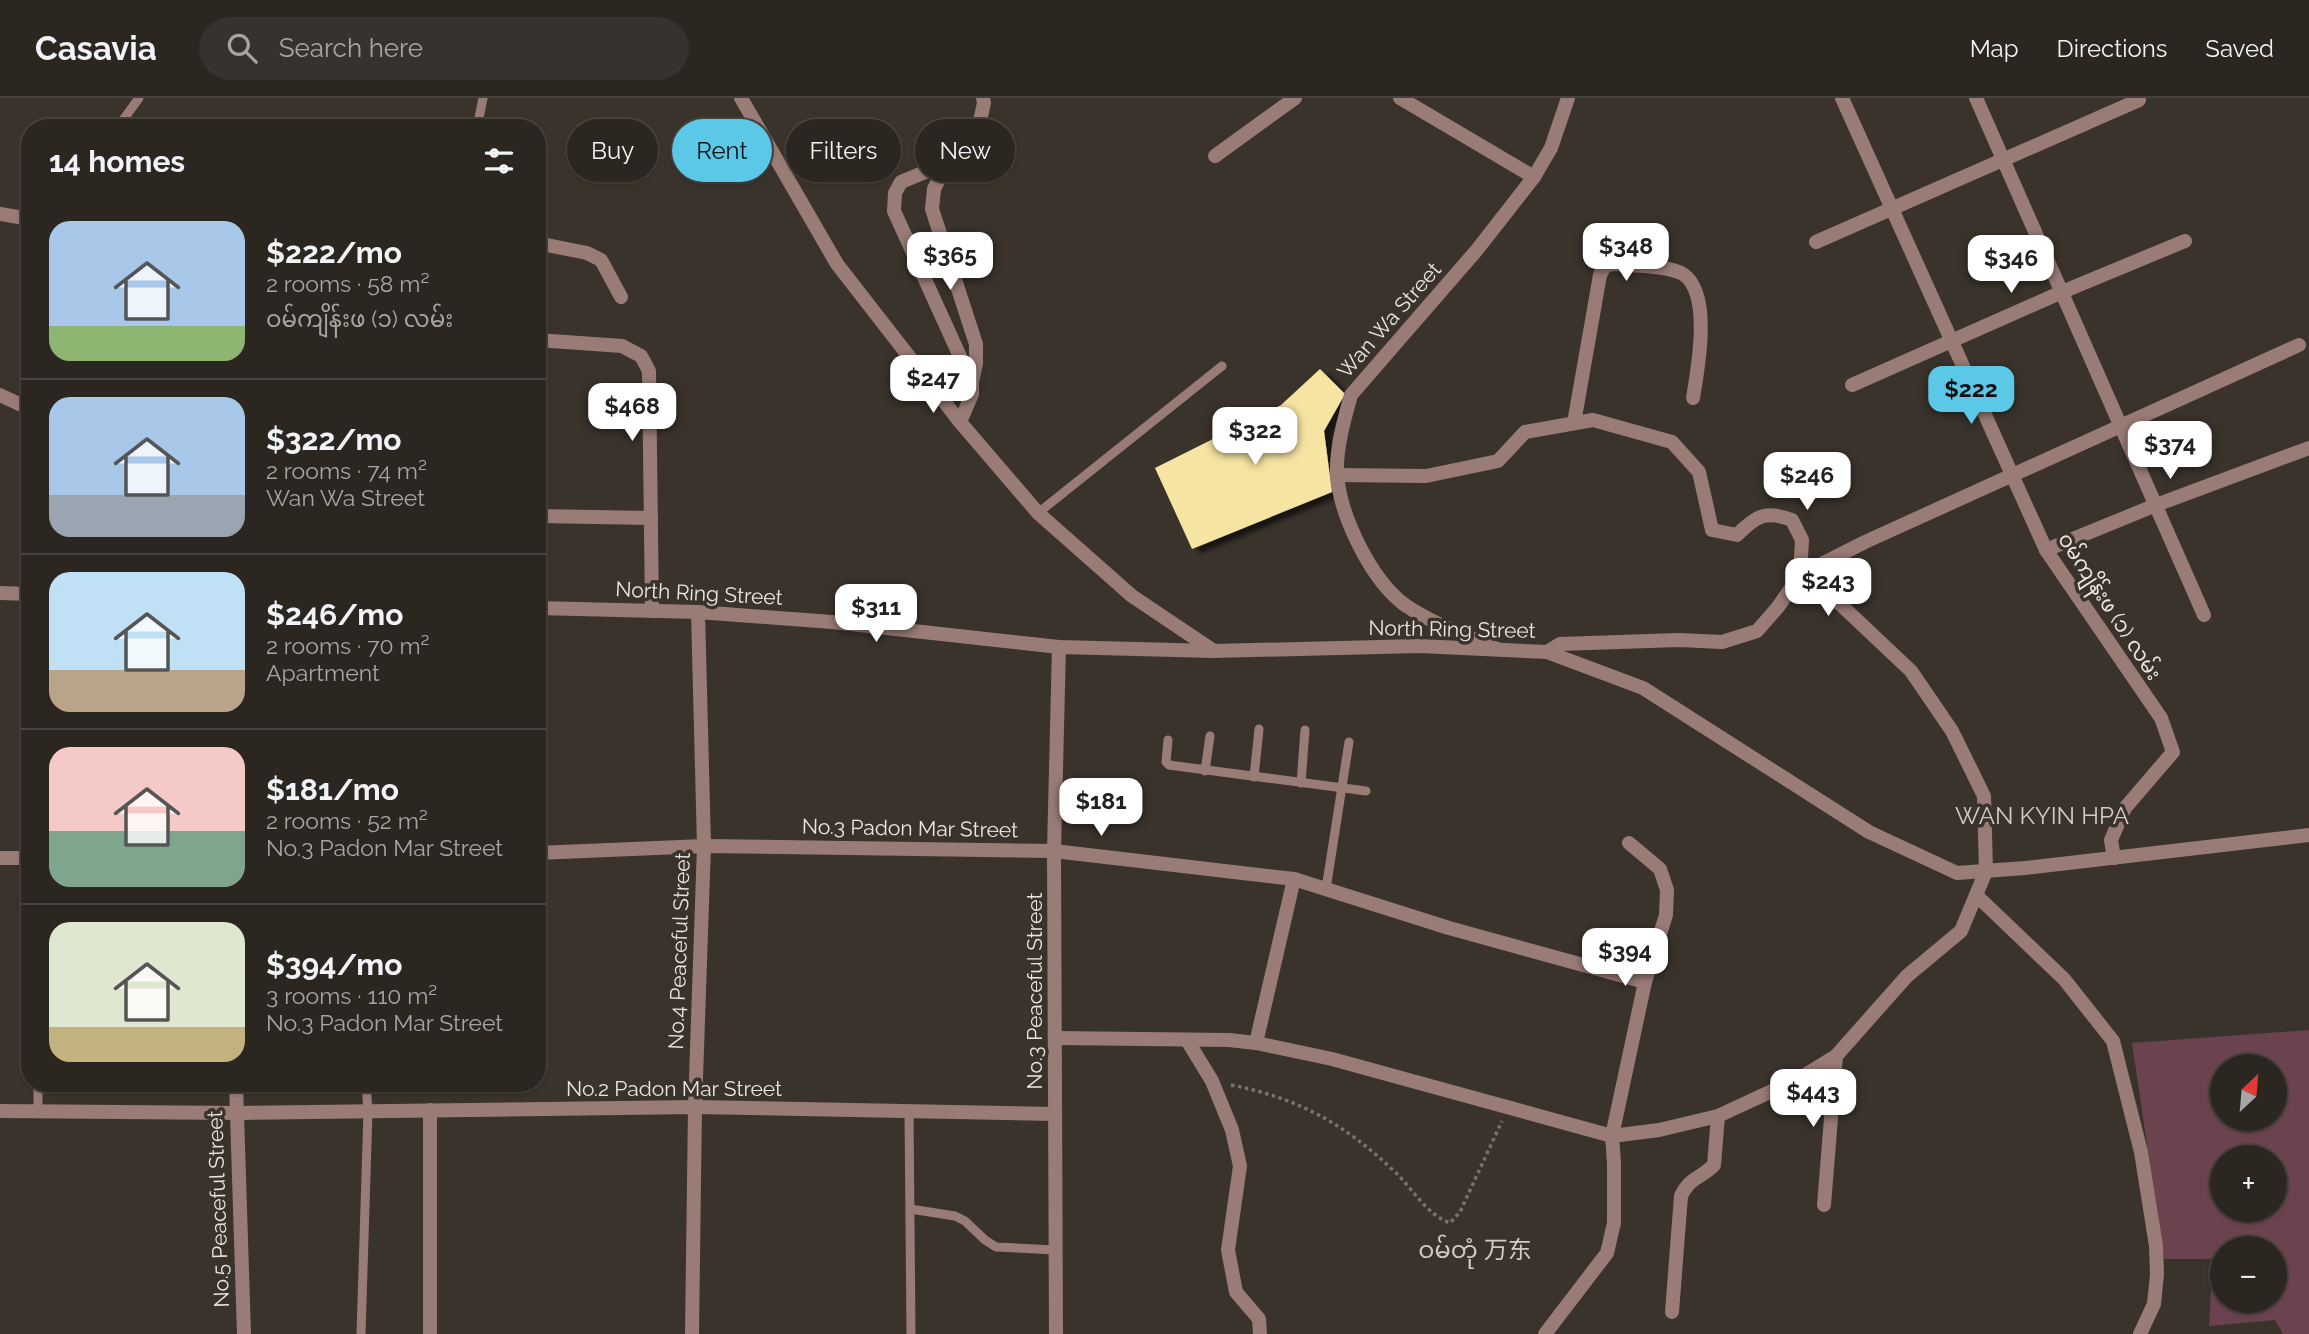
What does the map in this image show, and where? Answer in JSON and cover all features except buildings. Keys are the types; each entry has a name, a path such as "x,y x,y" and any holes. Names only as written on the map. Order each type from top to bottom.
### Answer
{"street":[{"path":"741,98 837,264 960,422 1038,513 1132,596 1214,651"},
{"path":"1215,156 1295,98"},
{"path":"1400,98 1534,177"},
{"name":"Wan Wa Street","path":"1498,650 1430,619 1405,604 1389,589 1354,535 1337,475 1344,418 1351,395 1476,251 1534,177 1551,148 1567,98"},
{"name":"ဝမ်ကျိန်းဖ (၁) လမ်း","path":"1842,98 2046,550 2161,719 2173,752 2125,808 2112,840 2115,858"},
{"path":"1976,98 2204,615"},
{"path":"982,119 987,100"},
{"path":"1816,242 2139,100"},
{"path":"915,176 901,182 895,193 894,211 972,383"},
{"path":"938,182 932,209 976,344 972,394 960,422"},
{"path":"0,214 21,218"},
{"path":"1852,385 2185,241"},
{"path":"546,245 587,253 601,260 621,297"},
{"path":"1574,423 1600,275 1605,267 1614,264 1671,270 1684,275 1697,289 1701,342 1693,398"},
{"path":"546,341 622,346 641,356 649,370 652,611"},
{"path":"1547,652 1560,644 1679,640 1722,642 1756,631 1778,607 1800,576 1864,542 2299,345"},
{"path":"0,394 21,404"},
{"path":"1337,475 1426,476 1486,464 1497,461 1525,432 1593,420 1672,442 1699,472 1712,530 1737,535 1751,521 1774,514 1792,520 1802,540 1800,576"},
{"path":"2046,550 2156,505 2309,448"},
{"path":"546,516 651,518"},
{"path":"1055,1038 1256,1043 1332,1059 1612,1136 1659,1130 1718,1116 1802,1077 1836,1056 1907,976 1961,931 1986,871 1984,796 1952,731 1911,671 1840,604 1800,576"},
{"path":"0,593 21,594"},
{"name":"North Ring Street","path":"546,608 698,612 832,622 1059,647 1214,651 1419,646 1547,652 1643,688 1869,832 1957,873 2309,835"},
{"name":"No.4 Peaceful Street","path":"692,1334 695,1107 704,846 698,612"},
{"name":"No.3 Peaceful Street","path":"1056,1334 1054,851 1059,647"},
{"path":"1545,1334 1607,1253 1614,1223 1612,1136 1644,982 1666,915 1667,890 1660,869 1629,843"},
{"name":"No.3 Padon Mar Street","path":"546,853 704,846 1054,851 1294,879 1449,928 1644,982"},
{"path":"0,858 21,858"},
{"path":"1256,1043 1294,879"},
{"path":"1976,895 2064,979 2113,1041 2141,1152 2156,1246 2154,1304 2140,1334"},
{"path":"1187,1040 1212,1081 1232,1130 1240,1166 1228,1250 1236,1292 1259,1319 1260,1334"},
{"path":"1824,1205 1836,1056"},
{"name":"No.5 Peaceful Street","path":"236,1092 244,1334"},
{"name":"No.2 Padon Mar Street","path":"0,1111 236,1112 695,1107 1055,1114"},
{"path":"430,1110 430,1334"},
{"path":"1672,1312 1681,1196 1687,1184 1707,1173 1714,1165 1718,1116"}],"lane":[{"path":"124,119 139,98"},
{"path":"479,119 484,98"},
{"path":"1038,513 1222,366"},
{"path":"1254,777 1259,729"},
{"path":"1301,783 1305,730"},
{"path":"1205,771 1210,736"},
{"path":"1168,740 1166,762 1169,765 1366,790"},
{"path":"1326,889 1349,742"},
{"path":"38,1092 38,1111"},
{"path":"361,1334 367,1092"},
{"path":"909,1111 911,1334"},
{"path":"910,1209 955,1216 996,1247 1055,1250"}],"path":[{"path":"1212,1081 1289,1101 1326,1116 1370,1148 1412,1188 1430,1212 1450,1223 1460,1212 1508,1107"}],"shaded area":[{"path":"2309,1030 2309,1334 2283,1334 2275,1320 2209,1326 2210,1309 2210,1313 2287,1313 2287,1236 2210,1236 2210,1259 2164,1259 2132,1043"}],"district":[{"name":"WAN KYIN HPA","path":"2042,815"},
{"name":"ဝမ်တုံ 万东","path":"1475,1249"}]}
